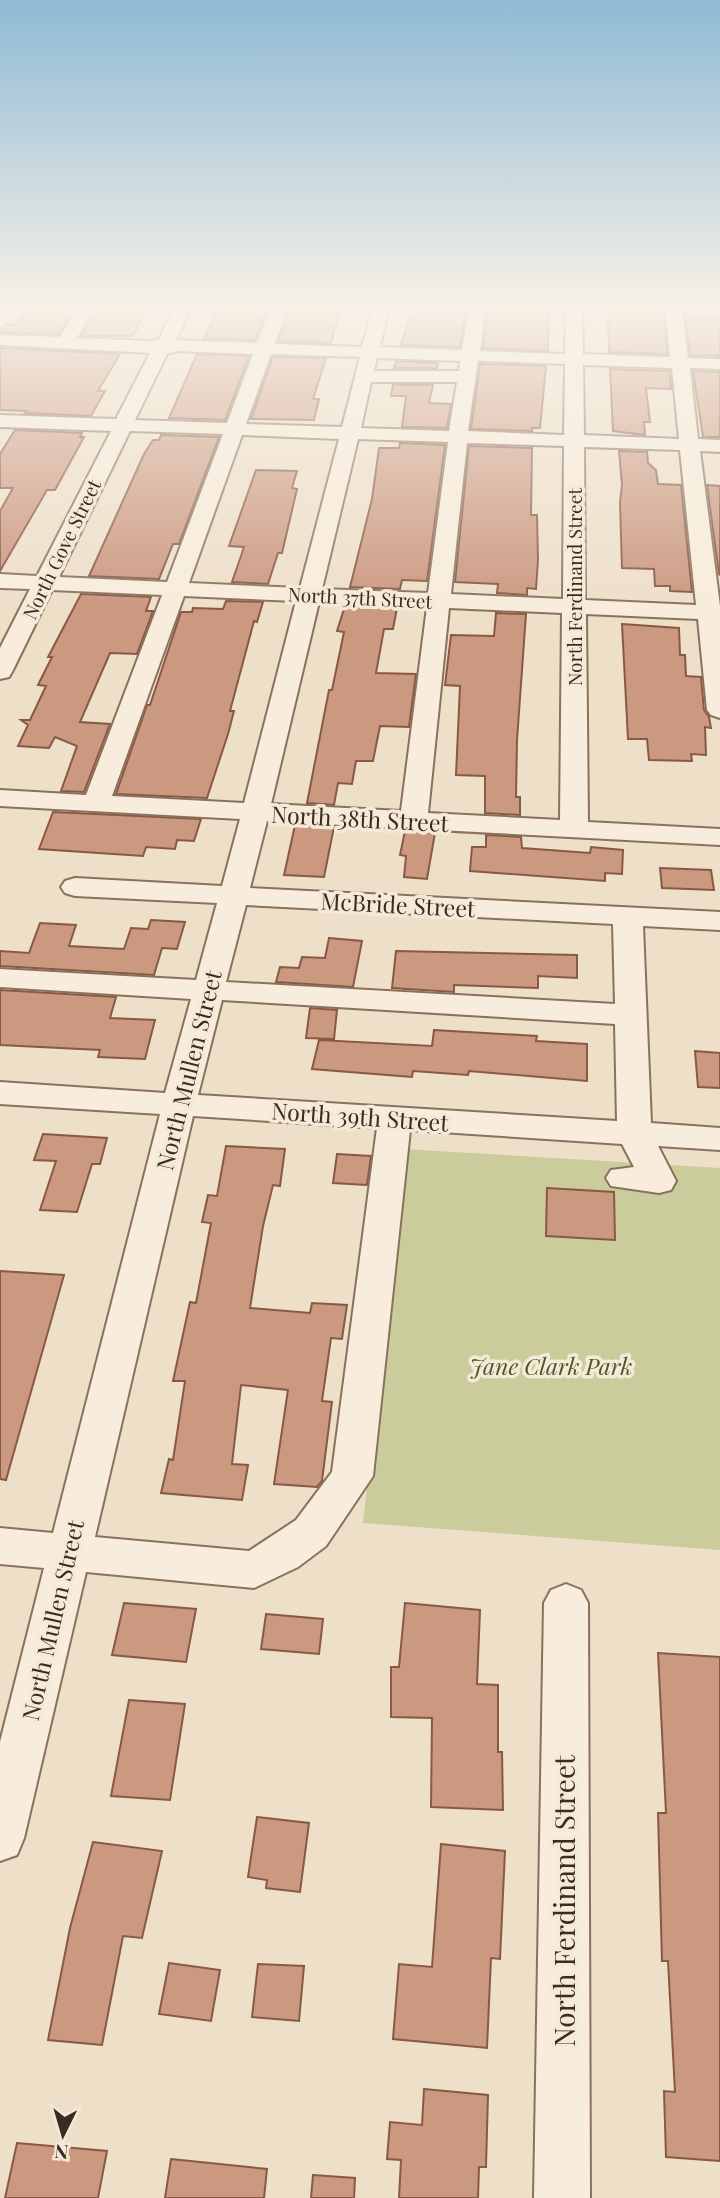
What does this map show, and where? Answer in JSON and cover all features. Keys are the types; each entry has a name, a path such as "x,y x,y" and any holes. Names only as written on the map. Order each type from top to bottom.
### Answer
{"street":[{"name":"North Gove Street","path":"0,672 131,406"},
{"path":"96,804 242,406"},
{"name":"North Mullen Street","path":"0,1838 7,1787 178,1104 256,813 355,406"},
{"path":"413,821 463,406"},
{"name":"North Ferdinand Street","path":"573,406 574,828"},
{"path":"685,406 715,612 720,710"},
{"path":"0,421 720,446"},
{"name":"North 37th Street","path":"0,581 715,612"},
{"name":"North 38th Street","path":"0,798 720,837"},
{"name":"McBride Street","path":"75,887 720,921"},
{"path":"623,1178 659,1181 634,1134 628,916"},
{"path":"0,978 209,988 632,1015"},
{"name":"North 39th Street","path":"0,1093 720,1139"},
{"path":"0,1546 254,1570 283,1555 311,1533 352,1475 380,1224 395,1118"},
{"name":"North Ferdinand Street","path":"562,2198 566,1603"}],"green space":[{"name":"Jane Clark Park","path":"404,1149 720,1168 720,1550 363,1523"}],"building":[{"path":"0,406 97,406 91,416 0,410"},
{"path":"174,406 230,406 225,420 169,418"},
{"path":"256,406 317,406 314,420 251,419"},
{"path":"405,406 451,406 447,428 402,427"},
{"path":"474,406 542,406 540,428 532,428 532,431 471,429"},
{"path":"612,406 648,406 650,422 644,422 645,435 613,431"},
{"path":"698,406 720,406 720,437 703,437"},
{"path":"15,430 82,433 80,437 84,437 55,490 47,490 0,571 0,511 13,488 0,488 0,454"},
{"path":"161,435 219,437 179,544 173,544 159,579 89,576 144,454 153,440 159,440"},
{"path":"400,443 445,445 427,581 402,580 400,589 350,587 372,499 379,448 399,448"},
{"path":"469,446 532,448 531,515 537,515 538,560 536,589 527,588 527,595 497,593 498,584 455,582"},
{"path":"619,451 647,452 648,463 656,470 658,484 681,485 692,592 670,591 670,586 655,586 654,569 622,568 622,485"},
{"path":"256,470 297,471 292,488 297,489 282,553 278,553 268,584 232,582 244,547 229,546"},
{"path":"707,485 720,486 720,575 719,574"},
{"path":"81,594 151,597 146,611 153,611 137,654 110,653 80,722 110,724 84,792 61,791 77,746 55,737 49,748 18,746 28,725 21,720 30,720 46,686 38,685 52,657 48,657"},
{"path":"226,601 263,602 257,622 254,621 230,711 234,711 228,734 207,798 116,794 181,612 192,612 193,608 223,609"},
{"path":"345,606 397,608 393,629 384,629 376,673 416,674 409,727 380,726 373,761 356,761 352,784 338,783 334,805 307,803 329,690 332,690 344,632 337,631"},
{"path":"496,613 526,614 517,740 516,797 520,797 520,815 485,813 485,776 456,775 460,686 445,685 451,635 494,636"},
{"path":"622,624 679,628 680,655 685,655 686,676 701,677 704,710 709,717 711,728 705,727 706,755 691,754 692,761 649,760 647,739 628,739"},
{"path":"53,812 201,819 194,841 177,840 175,849 146,847 143,856 39,849"},
{"path":"295,825 334,827 324,877 284,875"},
{"path":"405,831 435,833 427,879 404,877 406,856 400,855"},
{"path":"486,835 521,837 522,848 590,853 591,847 623,850 622,874 605,873 605,881 470,871 472,847 486,847"},
{"path":"660,868 711,870 714,890 662,888"},
{"path":"151,920 185,922 177,949 162,948 154,975 0,966 0,951 29,953 40,923 76,925 69,946 124,949 131,928 148,929"},
{"path":"329,938 362,941 353,987 276,982 280,967 299,968 302,957 325,958"},
{"path":"396,951 577,955 577,978 538,976 538,988 454,985 454,992 392,988"},
{"path":"0,990 116,997 110,1018 155,1020 145,1059 98,1057 100,1050 0,1045"},
{"path":"310,1008 337,1010 334,1039 306,1038"},
{"path":"434,1030 537,1036 536,1041 587,1044 587,1081 469,1071 468,1075 413,1071 412,1077 312,1069 319,1040 432,1046"},
{"path":"695,1051 720,1053 720,1088 698,1087"},
{"path":"43,1134 107,1138 100,1164 92,1164 77,1212 40,1210 56,1161 34,1160"},
{"path":"226,1146 285,1149 280,1186 273,1185 263,1226 250,1308 310,1313 312,1303 347,1305 342,1339 331,1338 322,1401 332,1402 322,1481 317,1487 274,1484 288,1390 241,1385 232,1464 248,1465 242,1500 161,1493 169,1459 173,1460 185,1381 173,1381 190,1302 196,1303 211,1223 202,1222 208,1195 217,1196"},
{"path":"337,1154 371,1156 367,1185 333,1183"},
{"path":"547,1188 614,1192 615,1240 546,1236"},
{"path":"0,1271 64,1275 6,1480 0,1479"},
{"path":"124,1603 196,1609 186,1662 112,1655"},
{"path":"405,1603 480,1610 477,1684 498,1685 498,1752 502,1752 503,1810 431,1807 432,1718 391,1717 391,1667 399,1667"},
{"path":"266,1614 323,1619 319,1654 261,1649"},
{"path":"658,1653 720,1657 720,2161 666,2157 664,2091 675,2092 668,1961 662,1961 658,1813 666,1813"},
{"path":"129,1700 185,1704 170,1800 111,1796"},
{"path":"257,1817 309,1823 300,1892 266,1888 267,1880 248,1877"},
{"path":"93,1842 162,1851 142,1938 123,1936 102,2045 48,2040 70,1928"},
{"path":"441,1844 505,1851 500,1959 491,1958 487,2048 393,2039 399,1964 432,1967"},
{"path":"169,1963 220,1970 211,2021 159,2014"},
{"path":"258,1964 304,1966 299,2021 252,2017"},
{"path":"424,2089 488,2095 486,2167 479,2167 478,2198 399,2198 401,2160 387,2159 390,2122 422,2125"},
{"path":"17,2143 107,2151 98,2198 5,2198"},
{"path":"171,2159 267,2169 264,2198 165,2198"},
{"path":"313,2175 355,2178 354,2198 311,2198"}]}
